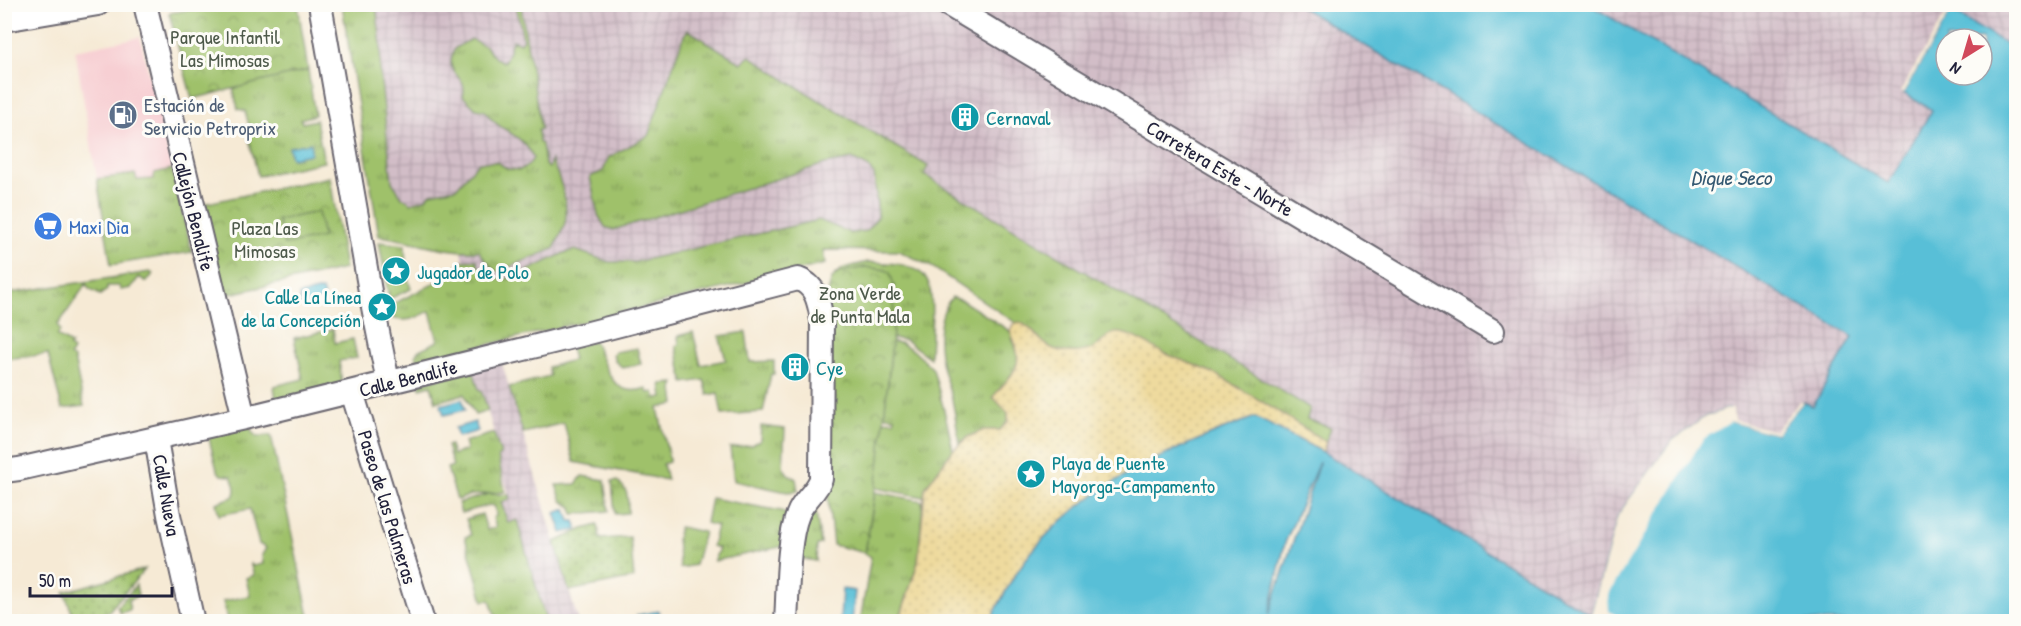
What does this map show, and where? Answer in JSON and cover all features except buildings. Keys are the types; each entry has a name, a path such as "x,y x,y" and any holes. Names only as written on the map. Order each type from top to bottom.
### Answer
{"street":[{"path":"4,20 98,4"},
{"name":"Callejón Benalife","path":"145,4 244,418"},
{"path":"320,4 388,382"},
{"name":"Carretera Este - Norte","path":"947,4 1493,331"},
{"name":"Calle Benalife","path":"4,471 156,439 352,392 798,279 809,283 817,297 822,320 821,479 817,489 797,515 791,548 786,621"},
{"name":"Paseo de las Palmeras","path":"352,392 423,621"},
{"name":"Calle Nueva","path":"156,439 169,515 193,621"}],"shaded area":[{"path":"2016,4 2016,50 1994,37 1994,27 1978,27 1951,11 1948,27 1934,27 1934,87 1936,87 1932,110 1841,330 1853,337 1813,406 1625,621 1267,622 1331,428 1306,419 1310,408 899,251 823,250 825,264 442,354 464,260 462,252 402,197 392,183 380,72 381,45 376,5"},
{"name":"Estación de Servicio Petroprix","path":"140,37 172,169 154,173 155,179 136,181 135,174 97,179 75,50"},
{"path":"502,363 578,621 546,621 517,521 508,523 501,502 510,498 497,456 501,455 473,370"}],"green space":[{"name":"Parque Infantil Las Mimosas","path":"218,5 298,5 308,70 192,99 169,13"},
{"path":"342,5 376,5 381,45 380,72 392,182 402,197 411,203 425,199 431,193 456,188 479,162 497,162 508,169 520,170 529,165 533,158 524,143 497,124 485,111 476,109 463,96 463,83 451,65 455,48 471,39 485,46 495,58 504,62 513,40 520,43 523,39 516,5 529,5 521,6 541,129 538,130 539,142 542,144 545,165 549,168 551,160 557,173 566,210 565,224 554,249 497,272 479,251 441,248 379,236"},
{"path":"688,30 741,63 750,56 928,166 924,175 1310,408 1307,419 1331,428 1326,442 1274,410 1067,362 1016,323 932,267 899,251 823,250 825,264 419,361 415,355 419,350 438,341 430,311 412,319 403,320 392,318 389,306 433,284 462,261 477,260 478,266 497,279 513,278 575,250 609,262 635,262 819,220 850,233 866,231 878,217 874,174 868,167 852,159 825,164 613,230 605,227 598,215 590,177 603,171 609,157 648,136 684,35"},
{"path":"308,70 315,115 301,119 302,123 316,120 324,162 258,176 245,111 238,109 233,88","holes":["289,147 310,149 311,154 291,158"]},
{"path":"172,169 192,252 111,265 97,179 135,174 137,180 154,179 154,173"},
{"name":"Plaza Las Mimosas","path":"330,177 345,269 215,297 193,206"},
{"path":"318,212 323,237 284,245 278,220"},
{"path":"379,242 405,245 406,272 411,289 389,299"},
{"path":"868,262 907,266 926,278 932,305 930,358 905,340 892,338 894,286 865,267 834,275 844,268"},
{"name":"Zona Verde de Punta Mala","path":"865,267 886,270 890,273 894,286 893,332 879,467 865,553 833,545 826,480 827,302 830,283 840,273"},
{"path":"150,272 153,274 147,282 139,277 131,288 121,290 119,286 107,286 107,290 100,295 89,289 86,284 58,325 60,331 57,336 71,344 69,347 73,350 70,356 74,359 84,406 62,409 48,354 5,359 5,294"},
{"path":"952,297 963,301 1010,331 1017,352 1018,366 994,397 1008,413 1008,421 1000,430 978,433 959,444 955,411 943,370 939,342 943,313"},
{"path":"333,329 335,343 353,339 357,358 339,361 342,384 276,401 274,386 303,379 294,338"},
{"path":"693,332 701,365 726,360 719,336 746,332 750,362 774,361 774,374 771,374 763,412 722,415 718,393 708,395 704,380 684,383 676,346 679,345 678,336"},
{"path":"594,341 606,369 617,385 634,391 646,388 648,393 654,392 656,398 663,397 661,384 675,383 673,389 675,404 658,408 669,459 669,462 663,464 667,480 574,462 564,423 523,433 509,387 550,376 548,367 573,360 570,347"},
{"path":"892,342 901,343 913,350 933,369 953,450 925,488 924,497 876,488 884,420 894,421 895,417 884,416"},
{"path":"637,348 641,364 623,368 615,361 613,354 615,352"},
{"path":"473,370 488,411 475,415 464,394 436,402 431,385 420,388 419,383"},
{"path":"250,426 257,437 271,435 310,621 227,621 223,601 250,596 246,578 254,575 250,563 253,566 263,564 262,555 266,548 259,544 250,509 219,515 216,503 233,497 235,486 231,476 221,475 217,470 208,435"},
{"path":"761,426 785,429 783,467 796,479 798,491 787,492 734,481 730,448 753,445 760,441"},
{"path":"494,433 501,455 498,456 505,492 471,495 457,500 447,468 453,466 447,446 450,445 453,455 466,450 464,442"},
{"path":"582,476 605,480 609,511 573,514 572,507 562,501 556,485 576,484"},
{"path":"612,481 617,481 626,491 628,513 615,514"},
{"path":"875,492 923,501 918,562 899,621 860,622 871,557 865,553"},
{"path":"489,494 509,495 510,499 501,502 508,523 517,520 546,621 499,621 490,600 483,601 465,537 471,535 466,519 482,514 487,530 496,527 493,518 496,516 495,507 490,505 461,513 458,503"},
{"path":"711,498 781,511 787,515 785,546 714,561 719,548 712,546 717,526 706,523"},
{"path":"815,507 821,544 817,545 816,561 798,558 802,522"},
{"path":"598,525 600,539 630,537 634,578 569,591 555,542"},
{"path":"679,527 704,532 695,565 680,568 677,540"},
{"path":"145,569 108,612 85,620 84,615 74,618 64,592"},
{"path":"136,585 138,596 128,600 130,610 120,613 117,607"}],"sand":[{"name":"Playa de Puente Mayorga-Campamento","path":"1019,322 1028,327 1049,347 1065,352 1088,350 1113,333 1131,336 1162,352 1213,373 1256,398 1326,442 1323,452 1255,417 1224,429 1133,471 1077,507 1052,529 1030,554 1013,578 990,621 899,622 918,562 925,488 953,450 968,437 984,430 1000,430 1008,421 1008,413 993,397 1016,367 1017,352 1010,331 1013,324"}],"water":[{"name":"Dique Seco","path":"1297,5 1590,5 1888,183 1932,110 1903,93 1934,40 1934,87 1994,87 1994,37 2016,50 2016,621 990,622 1008,587 1030,554 1052,529 1077,507 1133,471 1194,442 1255,417 1323,452 1591,615 1618,515 1671,442 1705,417 1730,408 1731,422 1776,434 1803,402 1813,406 1853,337","holes":["1319,463 1269,614 1285,543"]},
{"path":"1951,11 1978,27 1942,27"},
{"path":"311,143 311,154 291,158 289,147"},
{"path":"322,290 325,300 301,306 299,295"},
{"path":"462,399 465,410 444,415 441,405"},
{"path":"475,422 478,431 458,437 455,428"},
{"path":"566,509 570,521 575,521 577,530 562,533 555,513"},
{"path":"842,589 855,591 852,621 840,621"},
{"path":"659,611 662,621 638,621 637,615"}],"pier":[{"path":"1949,9 1951,11 1942,27 1938,27"},
{"path":"1934,34 1934,40 1903,93 1900,92"},
{"path":"1800,401 1803,402 1776,434 1731,422 1703,439 1608,595 1609,611 1625,621 1594,621 1591,615 1618,515 1671,442 1705,417 1730,408 1733,408 1734,420 1775,431"}],"place":[{"name":"Estación de Servicio Petroprix","path":"123,115"},
{"name":"Cernaval","path":"965,117"},
{"name":"Maxi Dia","path":"48,226"},
{"name":"Jugador de Polo","path":"396,271"},
{"name":"Calle La Línea de la Concepción","path":"382,307"},
{"name":"Cye","path":"795,367"},
{"name":"Playa de Puente Mayorga-Campamento","path":"1031,474"}]}
